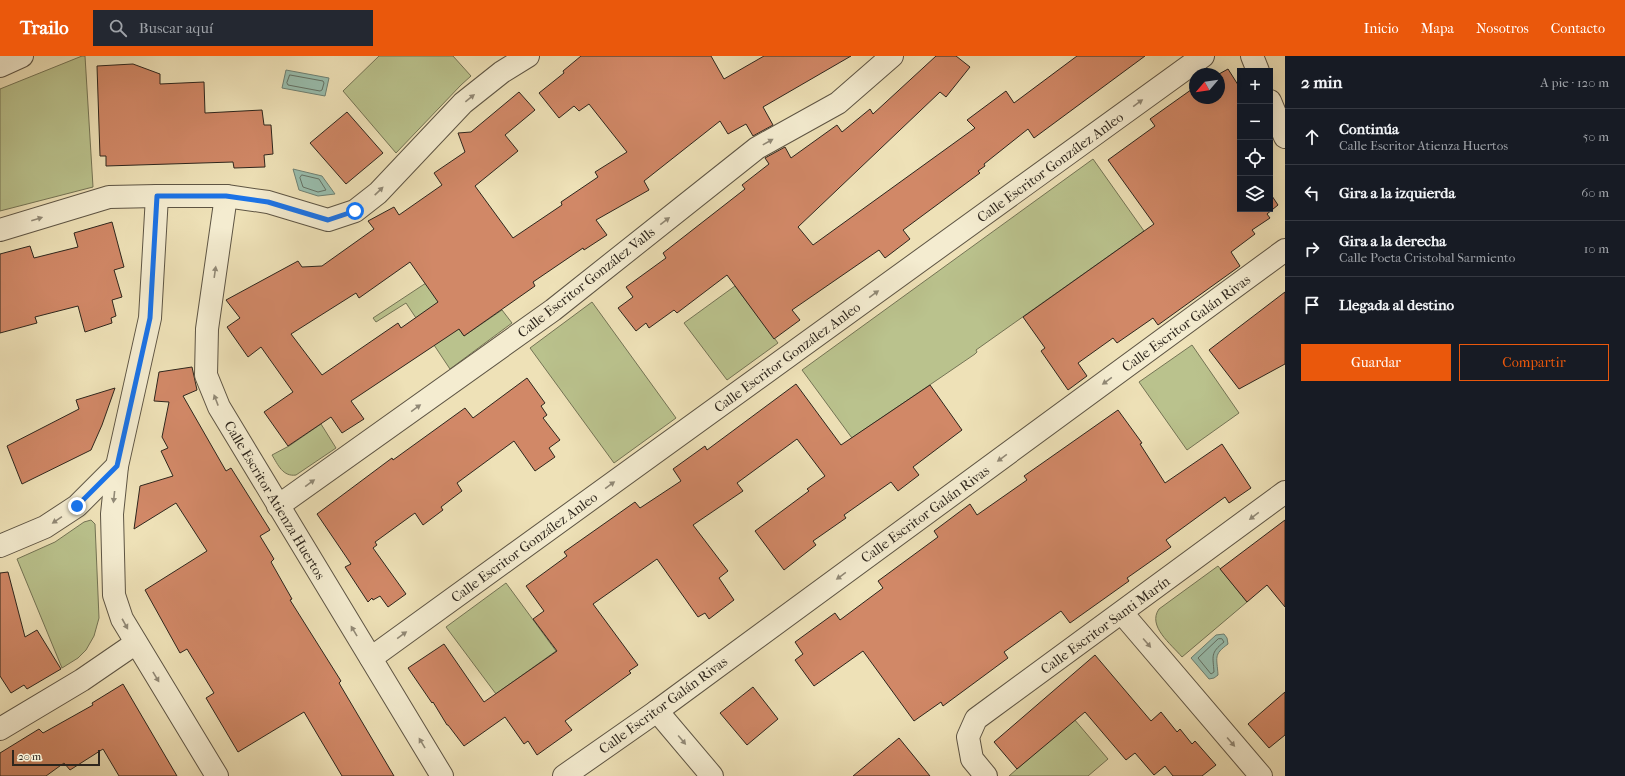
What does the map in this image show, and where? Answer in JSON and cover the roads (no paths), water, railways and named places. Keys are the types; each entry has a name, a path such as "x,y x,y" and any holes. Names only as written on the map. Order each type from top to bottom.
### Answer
{"street":[{"path":"0,66 22,56"},
{"path":"0,230 109,197 226,196 268,202 328,220 355,211 378,193 463,103 502,72 528,56"},
{"name":"Calle Escritor González Valls","path":"278,506 553,310 757,148 838,103 892,56"},
{"name":"Calle Escritor González Anleo","path":"371,658 1203,56"},
{"path":"1252,56 1257,68"},
{"path":"1271,104 1285,137"},
{"path":"157,196 150,318 117,466 112,514 114,595 122,619 217,776"},
{"name":"Calle Escritor Atienza Huertos","path":"226,196 207,329 206,375 219,407 442,776"},
{"name":"Calle Escritor Galán Rivas","path":"564,776 657,711 1285,250"},
{"path":"0,546 45,527 77,506 117,466"},
{"name":"Calle Escritor Santi Marín","path":"986,776 972,759 968,737 976,719 1285,492"},
{"path":"1122,613 1261,776"},
{"path":"0,729 82,680 136,643"},
{"path":"657,711 712,776"}],"water":[{"path":"286,70 329,78 325,96 282,88"},
{"path":"293,169 322,176 335,194 318,196 299,190"},
{"path":"1224,634 1227,638 1228,644 1220,651 1217,657 1218,675 1209,679 1191,658 1216,635"}]}
